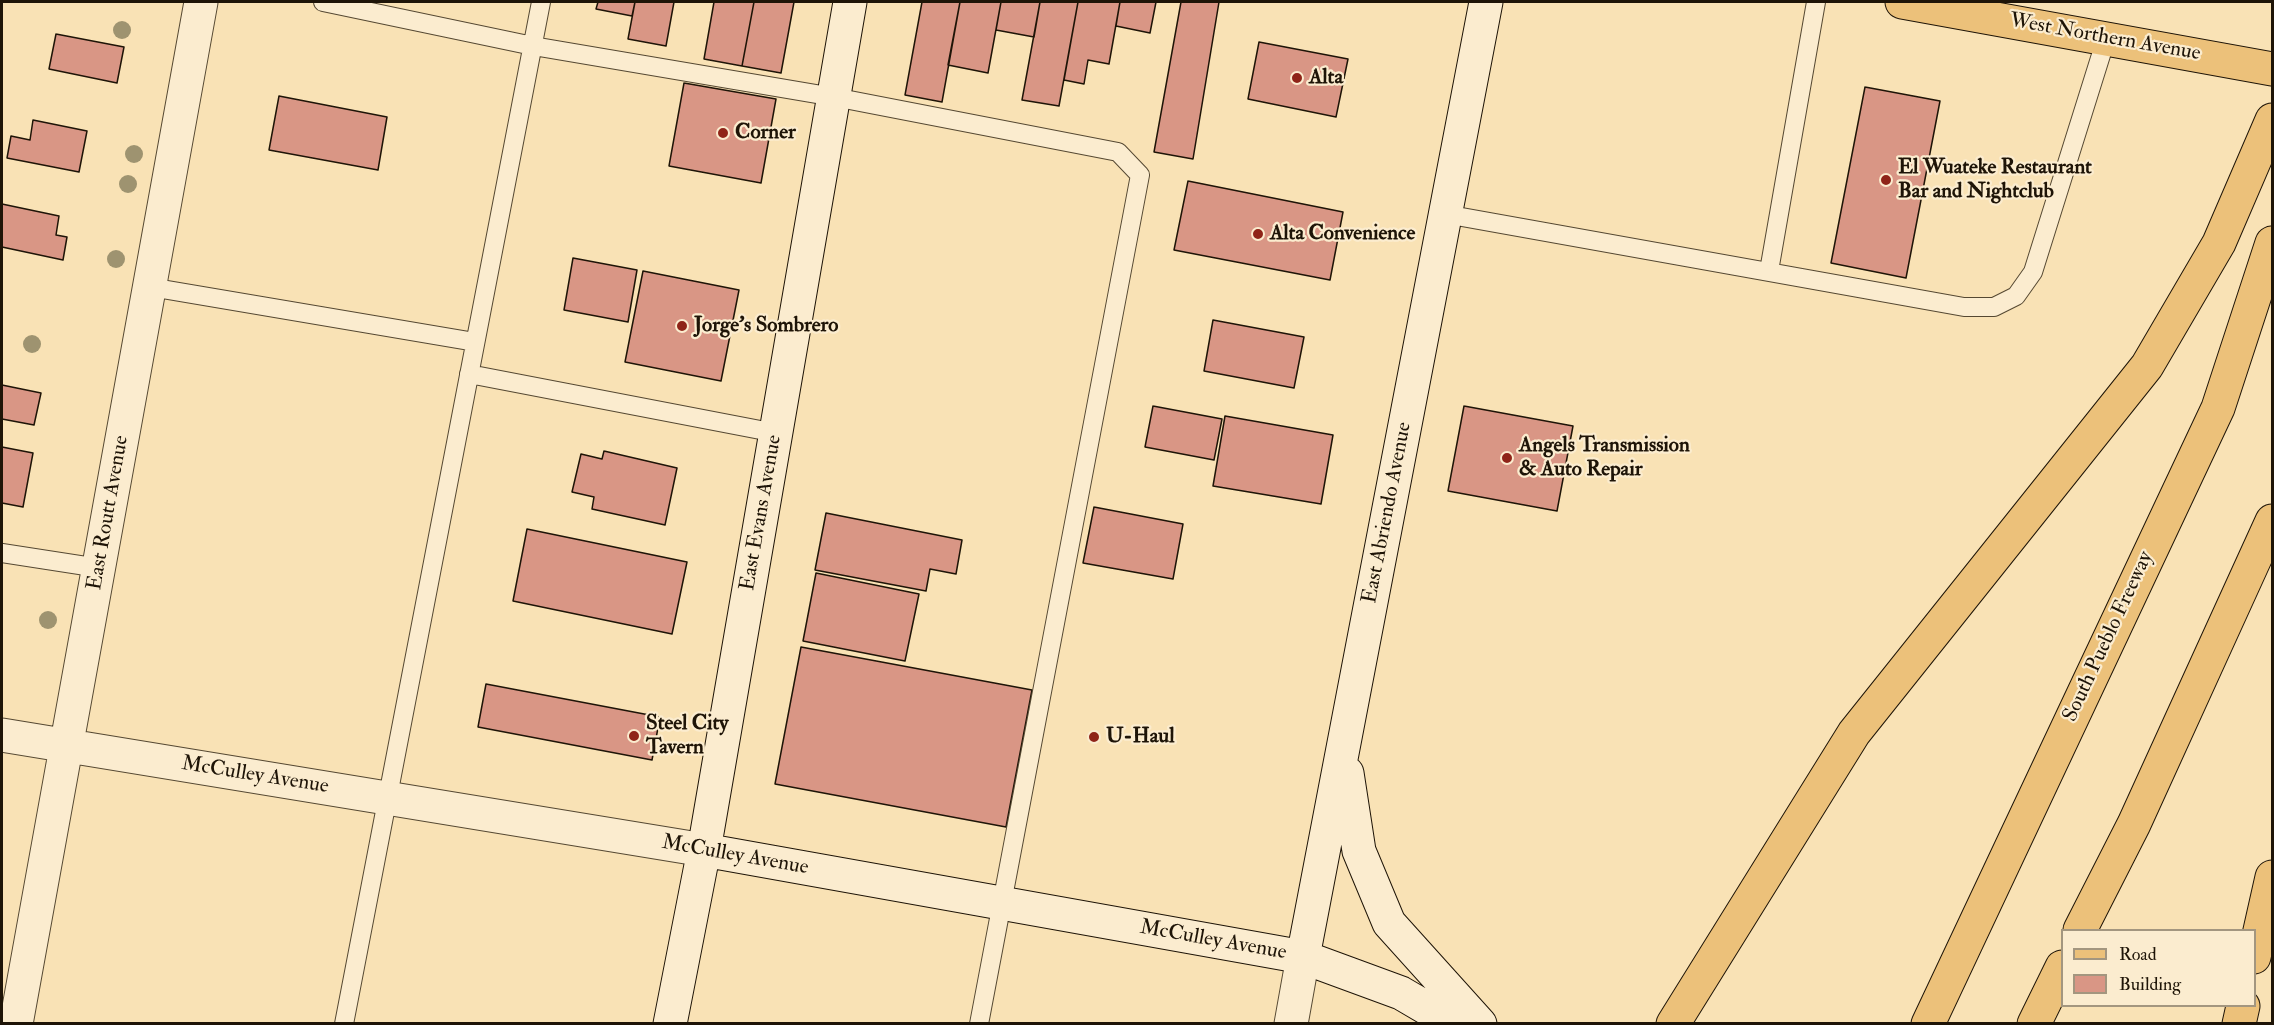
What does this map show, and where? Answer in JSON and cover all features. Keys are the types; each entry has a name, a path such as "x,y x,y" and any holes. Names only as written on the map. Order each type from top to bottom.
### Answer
{"main road":[{"name":"West Northern Avenue","path":"1902,2 2002,10 2106,39 2272,69"},
{"path":"1674,1023 1854,733 2147,366 2219,243 2272,120"},
{"name":"South Pueblo Freeway","path":"1928,1023 2218,408 2272,243"},
{"path":"2081,929 2134,824 2272,521"},
{"path":"2256,948 2272,877"},
{"path":"2034,1023 2061,969"},
{"path":"2239,1023 2243,1007"}],"street":[{"name":"East Routt Avenue","path":"16,1023 201,2"},
{"name":"East Evans Avenue","path":"670,1023 704,850 850,2"},
{"name":"East Abriendo Avenue","path":"1291,1023 1486,2"},
{"name":"McCulley Avenue","path":"2,735 704,850 1304,957 1401,993 1454,1023"},
{"path":"1343,749 1359,851 1389,923 1480,1023"}],"lane":[{"path":"323,2 533,46 834,98 1118,152 1140,175 978,1023"},
{"path":"344,1023 541,2"},
{"path":"1768,271 1816,2"},
{"path":"1445,214 1965,308 1994,307 2016,296 2033,272 2106,39"},
{"path":"150,287 475,342"},
{"path":"469,374 776,433"},
{"path":"2,553 99,568"}],"building":[{"path":"598,2 635,2 632,16 596,9"},
{"path":"635,2 674,2 666,46 628,39"},
{"path":"714,2 754,2 742,66 704,59"},
{"path":"754,2 794,2 781,73 742,66"},
{"path":"922,2 960,2 942,102 905,95"},
{"path":"960,2 1001,2 988,73 948,65"},
{"path":"1001,2 1040,2 1034,37 996,30"},
{"path":"1040,2 1078,2 1059,106 1022,100"},
{"path":"1078,2 1120,2 1109,64 1088,60 1084,84 1064,80"},
{"path":"1120,2 1156,2 1150,33 1116,26"},
{"path":"1181,2 1219,2 1193,159 1154,152"},
{"path":"56,34 124,47 117,83 49,69"},
{"path":"1259,42 1348,59 1336,117 1248,99"},
{"path":"684,83 776,99 761,183 669,166"},
{"path":"1865,87 1940,101 1906,278 1831,263"},
{"path":"279,96 387,117 378,170 269,150"},
{"path":"33,120 87,131 79,172 7,158 11,136 30,140"},
{"path":"1188,181 1343,212 1330,280 1174,250"},
{"path":"2,204 59,216 56,235 67,237 63,260 2,247"},
{"path":"573,258 637,270 628,322 564,310"},
{"name":"Jorge's Sombrero","path":"643,271 739,290 721,381 625,362"},
{"path":"1213,320 1304,337 1294,388 1204,371"},
{"path":"2,385 41,393 34,425 2,419"},
{"path":"1153,406 1222,419 1214,460 1145,447"},
{"path":"1464,406 1573,426 1557,511 1448,491"},
{"path":"1225,416 1333,435 1321,504 1213,486"},
{"path":"2,447 33,453 23,507 2,503"},
{"path":"604,451 677,468 665,525 592,509 594,497 572,492 581,454 602,459"},
{"path":"1094,507 1183,524 1173,579 1083,563"},
{"path":"826,513 962,540 956,574 930,569 926,591 815,570"},
{"path":"527,529 687,562 672,634 513,601"},
{"path":"816,573 919,594 905,661 803,641"},
{"path":"801,647 1032,690 1006,827 775,784"},
{"path":"486,684 660,717 652,760 478,727"}],"place":[{"name":"Alta","path":"1297,78"},
{"name":"Corner","path":"723,133"},
{"name":"El Wuateke Restaurant Bar and Nightclub","path":"1886,180"},
{"name":"Alta Convenience","path":"1258,234"},
{"name":"Jorge's Sombrero","path":"682,326"},
{"name":"Angels Transmission & Auto Repair","path":"1507,458"},
{"name":"Steel City Tavern","path":"634,736"},
{"name":"U-Haul","path":"1094,737"}]}
